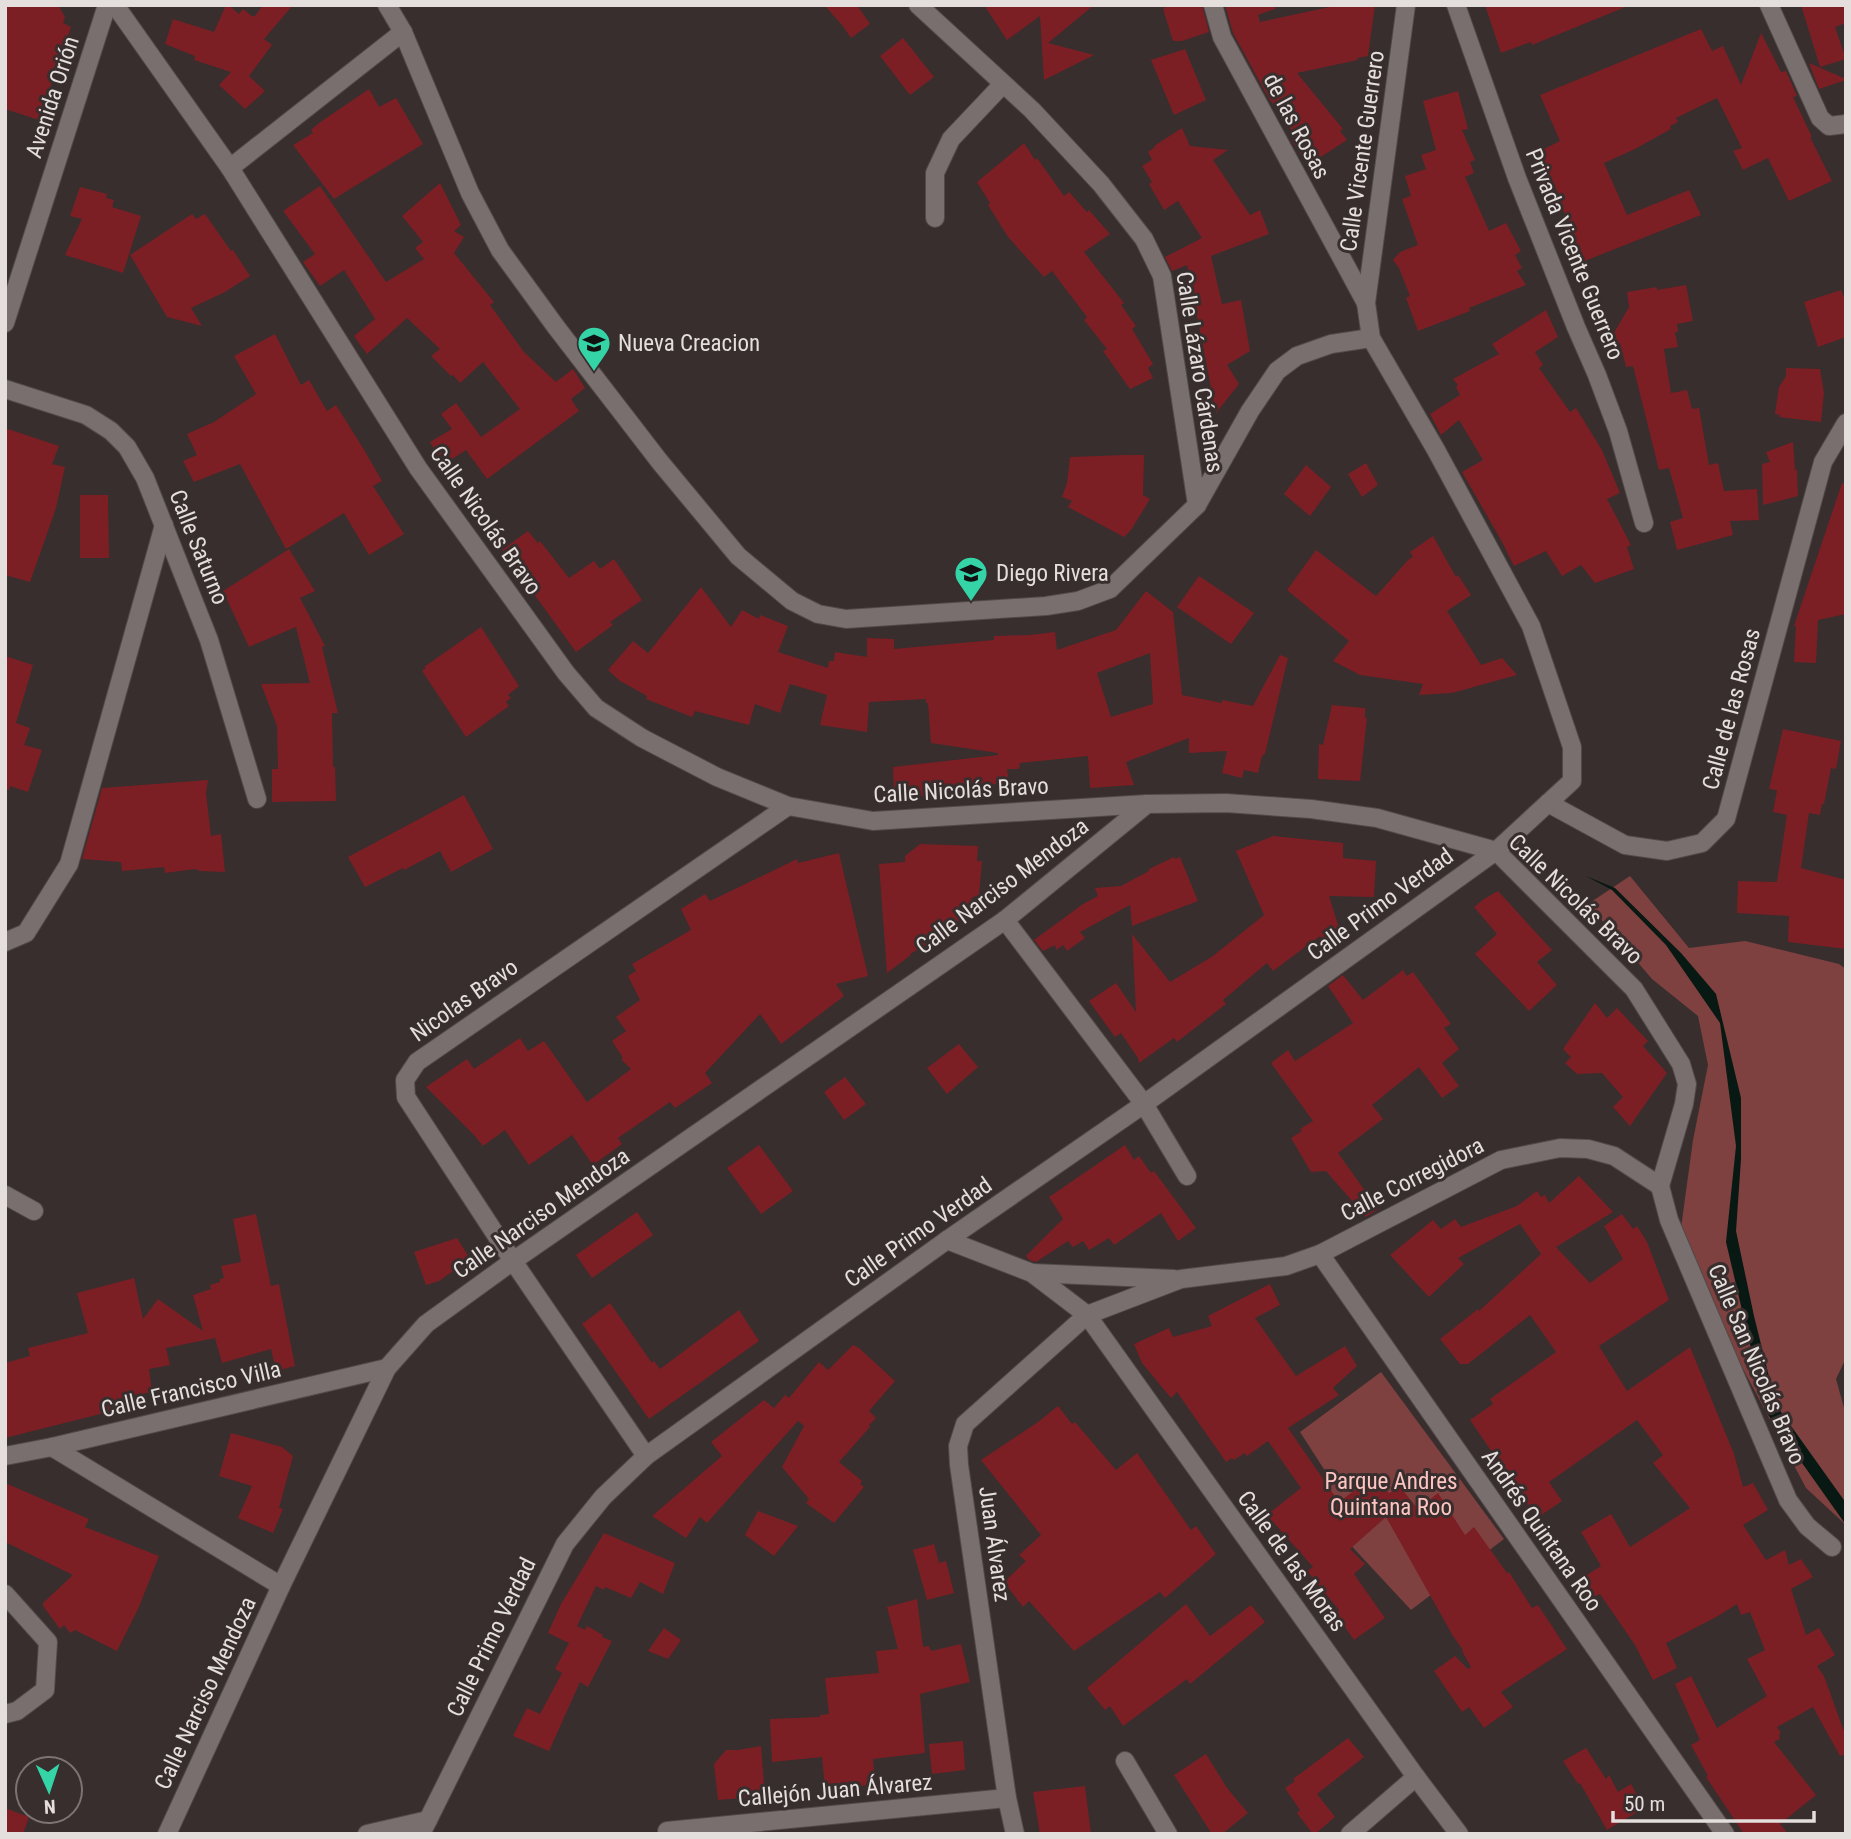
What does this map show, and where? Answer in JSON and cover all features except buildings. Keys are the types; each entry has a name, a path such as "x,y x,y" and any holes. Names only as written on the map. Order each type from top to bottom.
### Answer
{"street":[{"name":"Avenida Orión","path":"5,323 107,5"},
{"name":"Calle Nicolás Bravo","path":"115,5 230,168 418,468 566,673 596,708 642,737 717,777 788,807 873,821 1147,804 1226,803 1311,809 1364,817 1431,832 1496,851 1634,989 1682,1064 1687,1084 1684,1104 1660,1186"},
{"path":"387,5 403,32 470,193 500,250 564,338 737,556 792,601 818,614 846,620 1046,606 1078,601 1110,589 1197,505 1250,411 1277,371 1297,356 1331,344 1371,338 1366,303"},
{"name":"Calle Lázaro Cárdenas","path":"918,5 1032,110 1101,184 1144,239 1162,276 1197,505"},
{"name":"de las Rosas","path":"1213,5 1222,37 1366,303"},
{"name":"Calle Vicente Guerrero","path":"1366,303 1406,5"},
{"name":"Privada Vicente Guerrero","path":"1456,5 1517,178 1618,431 1644,523"},
{"path":"1769,5 1820,118 1829,126 1843,125"},
{"path":"230,168 403,32"},
{"path":"935,218 935,173 951,139 1003,84"},
{"name":"Calle Primo Verdad","path":"425,1827 565,1544 603,1497 646,1456 1496,851 1572,781 1572,747 1531,626 1436,450 1371,338"},
{"name":"Calle Saturno","path":"5,389 86,415 111,431 127,447 145,478 209,640 257,799"},
{"name":"Calle de las Rosas","path":"1548,803 1625,845 1667,851 1702,843 1727,819 1823,462 1846,423"},
{"path":"5,942 26,933 69,864 164,525"},
{"name":"Calle Narciso Mendoza","path":"167,1834 281,1586 387,1368 426,1324 1006,920 1147,804"},
{"name":"Nicolas Bravo","path":"646,1456 513,1261 406,1097 405,1080 416,1062 788,807"},
{"path":"1006,920 1143,1104 1187,1175"},
{"name":"Calle Corregidora","path":"1032,1273 1181,1279 1286,1266 1320,1254 1501,1160 1560,1148 1588,1149 1614,1156 1660,1186"},
{"name":"Calle San Nicolás Bravo","path":"1660,1186 1669,1220 1788,1500 1807,1526 1832,1547"},
{"path":"5,1195 34,1211"},
{"name":"Calle Corregidora","path":"947,1240 1032,1273 1087,1315 1181,1279"},
{"name":"Andrés Quintana Roo","path":"1320,1254 1725,1834"},
{"name":"Calle de las Moras","path":"1087,1315 1416,1777 1460,1834"},
{"name":"Juan Álvarez","path":"1015,1834 1007,1798 958,1446 965,1424 1087,1315"},
{"name":"Calle Francisco Villa","path":"5,1456 387,1368"},
{"path":"52,1447 281,1586"},
{"path":"5,1594 48,1642 45,1690 17,1711 5,1714"},
{"path":"1125,1761 1168,1834"},
{"path":"1350,1834 1416,1777"},
{"name":"Callejón Juan Álvarez","path":"667,1831 1007,1798"},
{"path":"367,1834 425,1827"}],"green space":[{"path":"1630,876 1689,948 1745,941 1839,964 1846,969 1846,1358 1836,1379 1846,1415 1846,1525 1806,1488 1741,1365 1680,1235 1693,1140 1708,1065 1698,1016 1652,979 1588,904"},
{"name":"Parque Andres Quintana Roo","path":"1381,1372 1504,1539 1411,1610 1306,1497 1329,1477 1300,1432"}],"shaded area":[{"path":"1586,876 1615,888 1681,953 1716,994 1741,1098 1741,1159 1736,1231 1754,1316 1776,1405 1846,1503 1846,1525 1766,1412 1726,1242 1736,1146 1720,1023 1666,945 1612,890"}],"place":[{"name":"Nueva Creacion","path":"594,373"},
{"name":"Diego Rivera","path":"971,603"}]}
